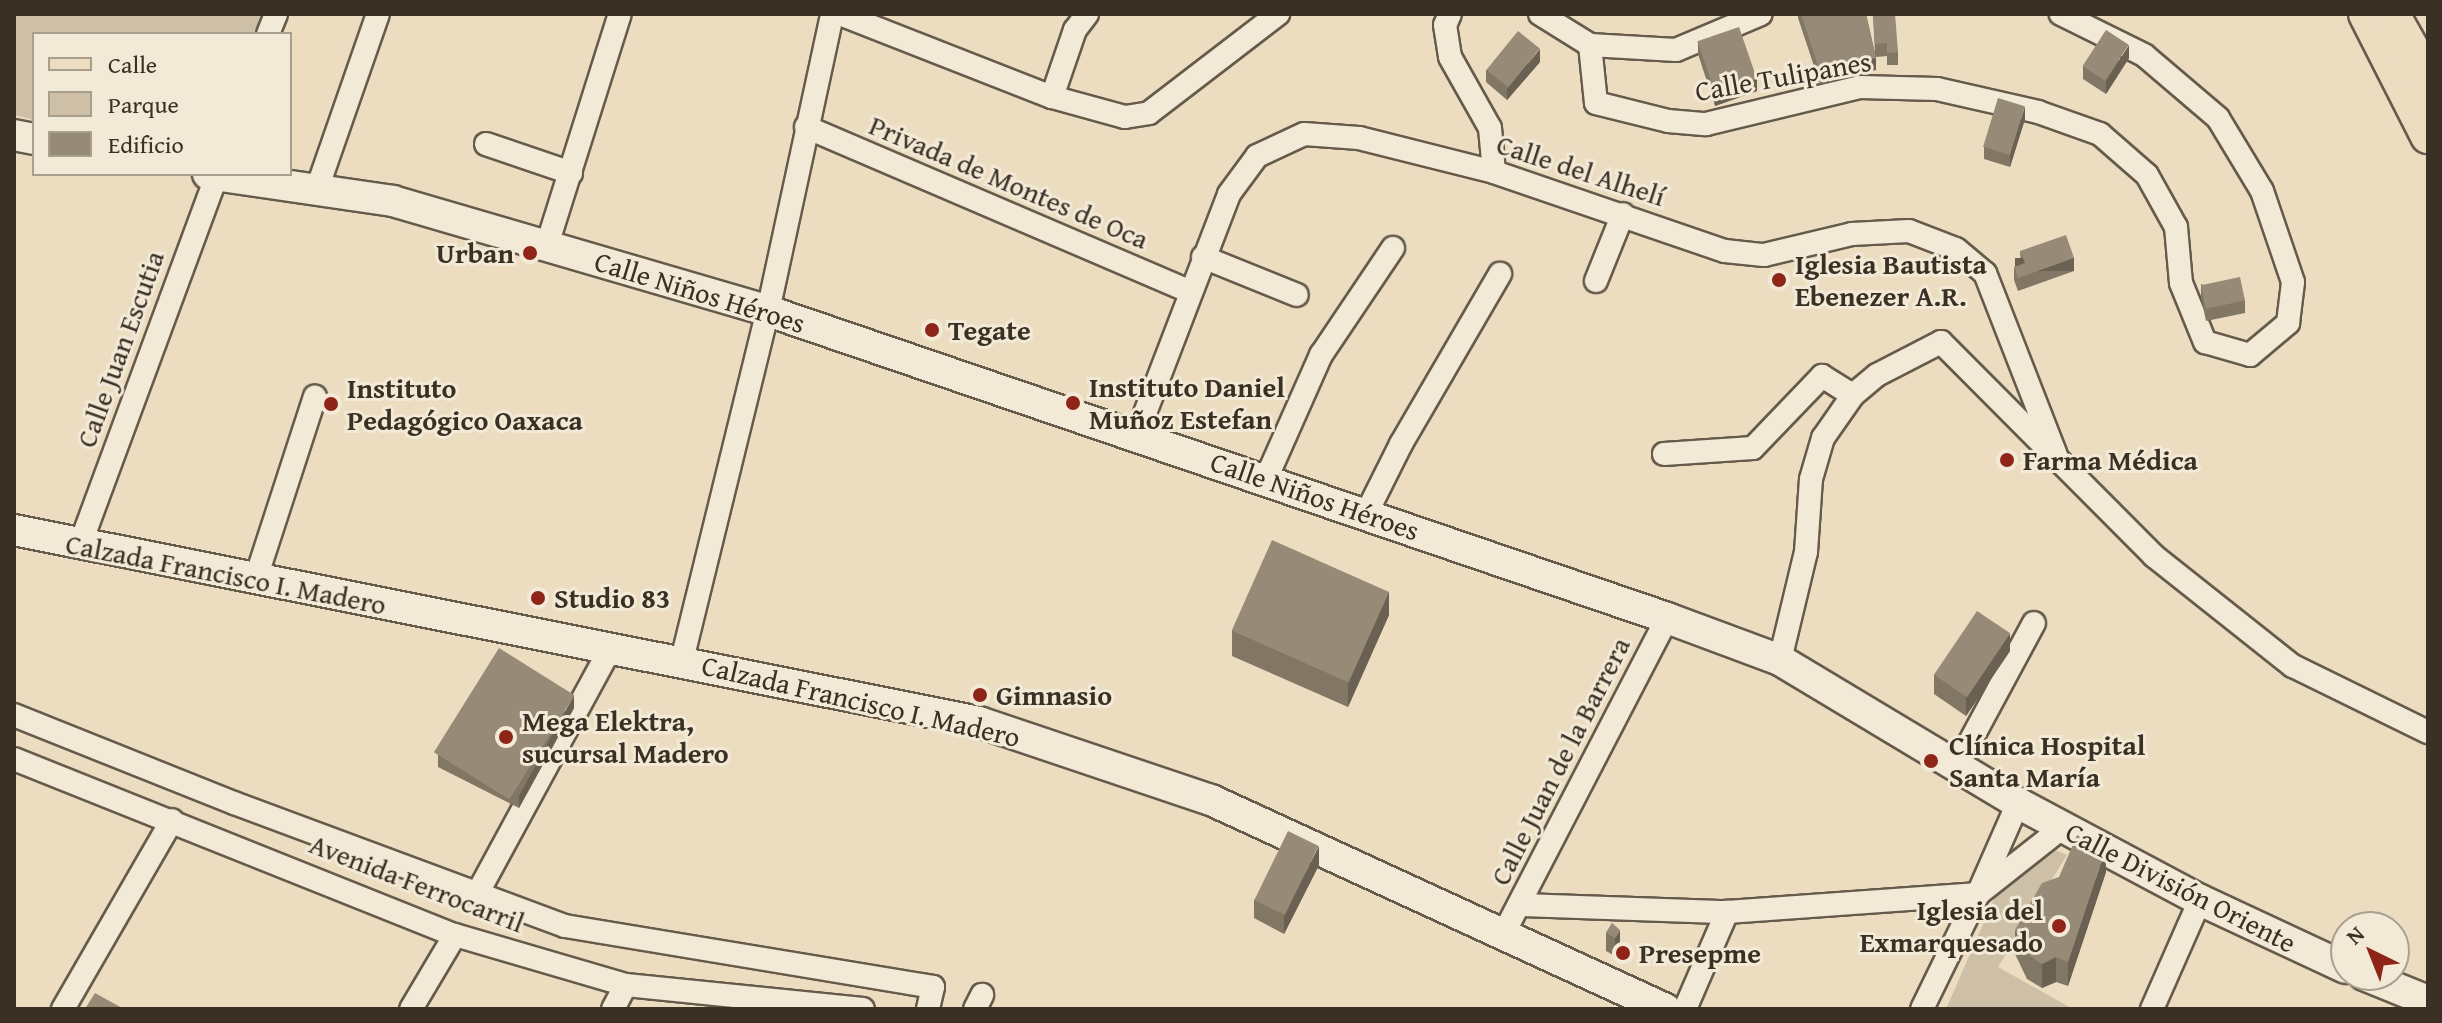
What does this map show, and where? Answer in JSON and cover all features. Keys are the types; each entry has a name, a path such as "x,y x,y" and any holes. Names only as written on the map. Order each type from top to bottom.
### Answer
{"main road":[{"path":"2366,14 2428,136"},
{"path":"2392,14 2428,78"},
{"name":"Calle Niños Héroes","path":"221,176 393,201 768,311 1137,434 1667,618 1780,660 1958,764 2018,803"},
{"name":"Calzada Francisco I. Madero","path":"14,530 255,581 682,660 979,722 1211,800 1505,931 1665,1009"},
{"name":"Calle División Oriente","path":"2018,803 2200,900 2330,961"},
{"path":"2403,991 2428,1001"}],"street":[{"path":"317,189 378,14"},
{"path":"547,245 620,14"},
{"path":"682,660 768,311 832,14"},
{"path":"840,14 1052,97 1125,117 1149,113 1278,14"},
{"path":"1052,97 1075,30 1087,14"},
{"path":"1450,14 1445,25 1450,57 1490,128 1494,172"},
{"name":"Calle Tulipanes","path":"1540,14 1590,45 1676,50 1761,14"},
{"name":"Calle Tulipanes","path":"1590,45 1596,103 1668,121 1706,124 1860,87 1937,89 2038,112 2100,134 2147,175 2176,227 2181,283 2205,342 2250,355 2288,323 2293,282 2262,191 2218,118 2144,55 2061,14"},
{"name":"Privada de Montes de Oca","path":"806,127 1189,291"},
{"name":"Calle del Alhelí","path":"1137,434 1189,291 1229,194 1257,156 1304,134 1359,138 1494,172 1725,251 1764,255 1852,234 1909,231 1956,249 1985,273 2056,455"},
{"path":"486,144 571,173"},
{"name":"Calle Juan Escutia","path":"80,545 214,176"},
{"path":"1596,281 1623,214"},
{"path":"1266,479 1321,355 1393,248"},
{"path":"1203,257 1297,295"},
{"path":"1366,514 1401,444 1500,274"},
{"path":"1780,660 1806,552 1811,479 1823,438 1853,395 1877,375 1941,342 2154,556 2293,666 2428,732"},
{"path":"1664,454 1753,448 1822,376 1853,395"},
{"path":"255,581 315,396"},
{"name":"Calle Juan de la Barrera","path":"1505,931 1522,905 1667,618"},
{"path":"1958,764 2034,623"},
{"path":"477,894 610,649"},
{"path":"14,715 565,926 930,998"},
{"name":"Avenida Ferrocarril","path":"14,759 455,935 626,985 863,1009"},
{"path":"1922,1009 2018,803"},
{"path":"63,1009 172,820"},
{"path":"1522,905 1727,912 1978,894 2063,827"},
{"path":"2152,1009 2200,900"},
{"path":"1685,1009 1727,912"},
{"path":"411,1009 455,935"},
{"path":"613,1009 626,985"}],"green space":[{"path":"14,14 270,14 264,32 32,32 32,120 14,115"},
{"path":"2051,848 2067,855 1998,967 2073,1009 1946,1009 2002,881"}],"building":[{"path":"1801,14 1866,14 1876,58 1820,72"},
{"path":"1873,14 1895,14 1898,52 1887,53 1887,43 1875,44"},
{"path":"1739,27 1757,78 1715,92 1697,41"},
{"path":"2106,30 2129,45 2105,81 2083,66"},
{"path":"1518,31 1540,49 1508,87 1487,70"},
{"path":"1998,98 2025,106 2010,155 1983,147"},
{"path":"2066,235 2074,258 2018,278 2014,267 2025,263 2020,251"},
{"path":"2240,277 2245,300 2206,309 2201,285"},
{"path":"1272,540 1389,592 1349,683 1232,630"},
{"path":"1977,611 2010,633 1967,697 1934,675"},
{"name":"Mega Elektra, sucursal Madero","path":"499,648 574,695 509,799 434,752"},
{"path":"1288,831 1319,846 1285,915 1254,900"},
{"name":"Iglesia del Exmarquesado","path":"2077,835 2106,848 2068,962 2056,957 2042,964 2027,954 2015,930 2042,883 2059,877"},
{"path":"1612,923 1620,930 1615,938 1606,933"},
{"path":"95,993 124,1009 85,1009"}],"place":[{"name":"Urban","path":"530,253"},
{"name":"Iglesia Bautista Ebenezer A.R.","path":"1779,280"},
{"name":"Tegate","path":"932,330"},
{"name":"Instituto Daniel Muñoz Estefan","path":"1073,403"},
{"name":"Instituto Pedagógico Oaxaca","path":"331,404"},
{"name":"Farma Médica","path":"2007,460"},
{"name":"Studio 83","path":"538,598"},
{"name":"Gimnasio","path":"980,695"},
{"name":"Mega Elektra, sucursal Madero","path":"506,737"},
{"name":"Clínica Hospital Santa María","path":"1931,761"},
{"name":"Iglesia del Exmarquesado","path":"2059,926"},
{"name":"Presepme","path":"1623,953"}]}
